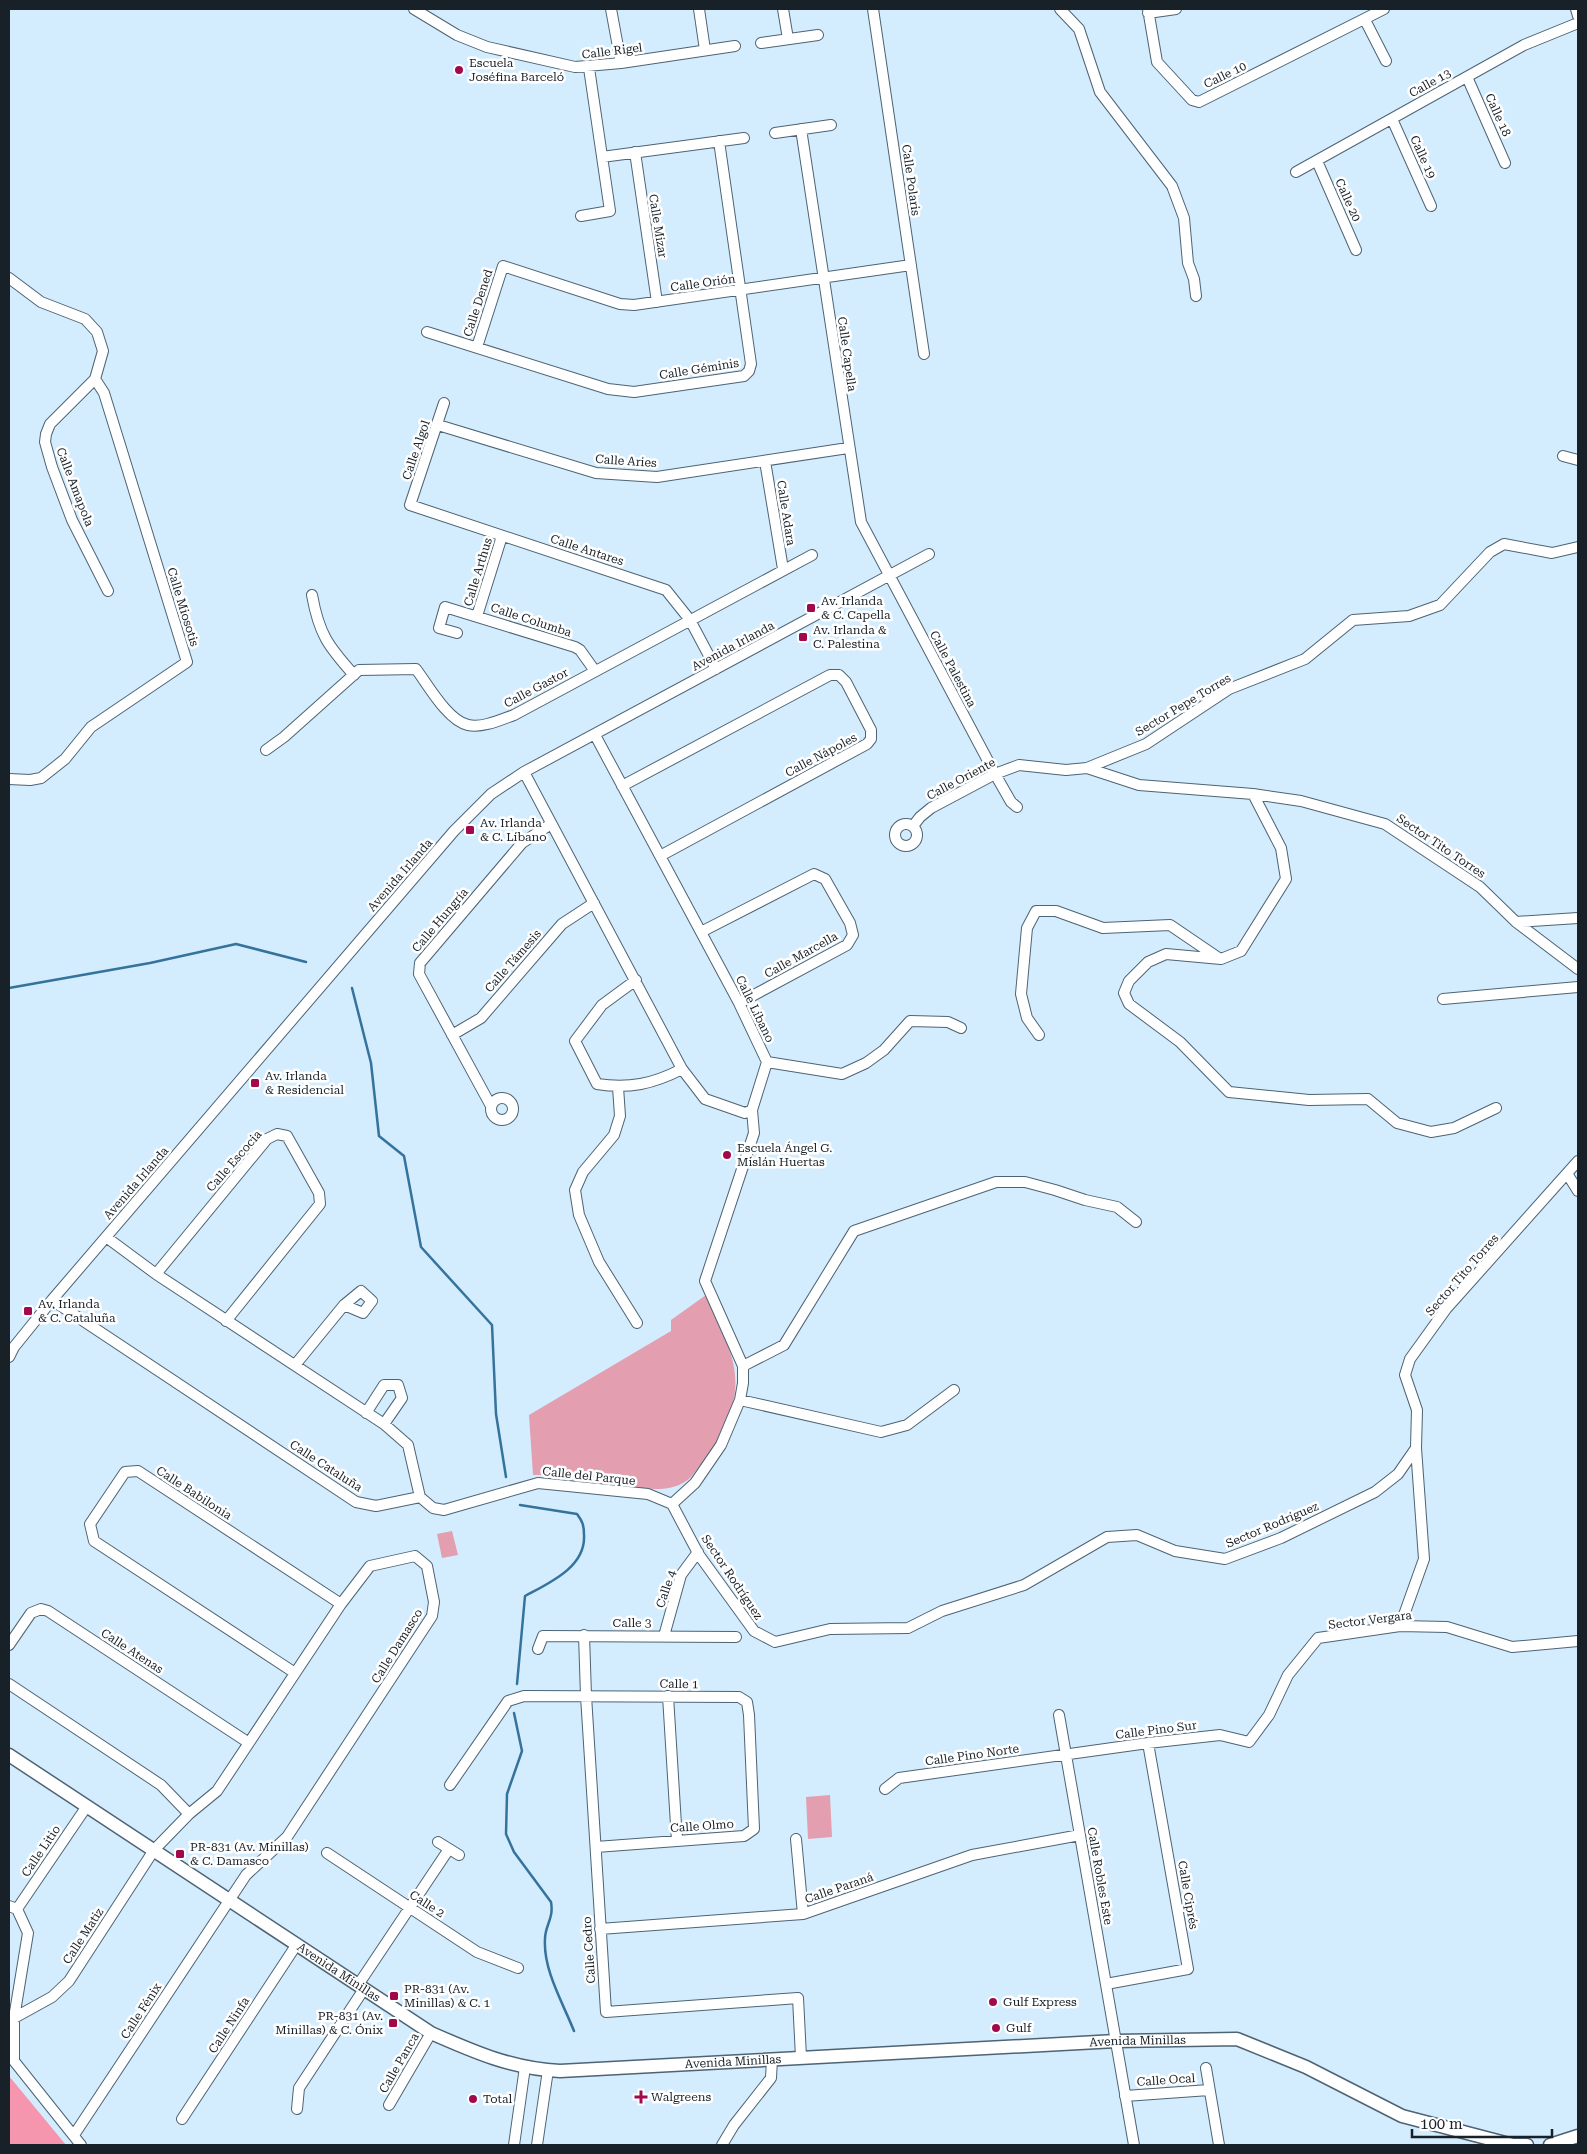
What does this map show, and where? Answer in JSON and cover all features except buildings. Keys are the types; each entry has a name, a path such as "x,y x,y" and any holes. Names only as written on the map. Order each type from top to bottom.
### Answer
{"street":[{"name":"Calle Rigel","path":"414,9 458,35 487,47 546,62 588,68 735,46"},
{"path":"611,9 621,63"},
{"path":"699,9 705,50"},
{"path":"783,9 788,39"},
{"name":"Calle Polaris","path":"873,9 924,354"},
{"path":"1060,9 1079,29 1100,92 1172,186 1184,218 1188,263 1194,279 1196,296"},
{"path":"1148,11 1176,9"},
{"path":"1384,9 1365,20 1386,61"},
{"path":"1576,9 1578,16"},
{"name":"Calle 10","path":"1148,11 1157,62 1192,100 1199,102 1365,20"},
{"name":"Calle 13","path":"1296,172 1524,45 1578,23"},
{"path":"762,43 818,35"},
{"path":"581,216 610,211 588,68"},
{"name":"Calle 18","path":"1467,77 1505,163"},
{"name":"Calle 19","path":"1392,119 1431,206"},
{"path":"775,134 831,125"},
{"name":"Calle Capella","path":"801,129 848,448 861,522 889,576"},
{"path":"602,157 744,138"},
{"name":"Calle Géminis","path":"427,332 608,389 634,392 744,376 749,371 751,364 719,141"},
{"name":"Calle Mizar","path":"635,152 657,302"},
{"name":"Calle 20","path":"1317,161 1356,250"},
{"name":"Calle Orión","path":"503,266 620,304 634,306 911,266"},
{"name":"Calle Dened","path":"477,347 503,266"},
{"name":"Calle Amapola","path":"9,278 41,302 85,319 97,332 103,351 95,379 50,424 45,442 52,467 72,520 108,591"},
{"name":"Calle Miosotis","path":"9,779 30,780 41,778 65,759 91,727 187,662 104,393 95,379"},
{"name":"Calle Algol","path":"410,505 444,403"},
{"name":"Calle Aries","path":"438,425 596,474 657,476 848,448"},
{"path":"1562,456 1578,460"},
{"name":"Calle Adara","path":"765,461 783,569"},
{"name":"Calle Antares","path":"410,505 666,590 690,620 716,669"},
{"name":"Calle Arthus","path":"478,616 502,536"},
{"name":"Sector Pepe Torres","path":"1087,768 1146,744 1229,689 1305,659 1352,620 1409,616 1440,605 1490,552 1504,544 1552,553 1578,547"},
{"name":"Avenida Irlanda","path":"9,1357 14,1347 52,1300 454,831 491,794 524,772 929,554"},
{"name":"Calle Gastor","path":"266,750 284,737 359,670 416,669 452,718 469,725 488,723 514,715 812,555"},
{"name":"Calle Palestina","path":"889,576 995,774 1011,802 1017,807"},
{"path":"312,595 318,624 324,638 333,653 354,675"},
{"name":"Calle Columba","path":"457,633 438,628 445,606 575,647 580,650 595,671"},
{"name":"Calle Nápoles","path":"622,786 830,675 839,675 846,682 872,730 871,739 867,744 660,856"},
{"name":"Calle Líbano","path":"595,735 739,1003 767,1062 752,1110"},
{"name":"Calle Oriente","path":"913,826 931,808 995,774 1018,765 1066,770 1087,768"},
{"name":"Sector Tito Torres","path":"1087,768 1139,785 1253,794 1301,801 1385,824 1480,887 1516,922 1578,969"},
{"path":"524,772 682,1069 705,1099 745,1113 752,1110 754,1133 705,1280 743,1366 740,1400 721,1445 695,1482 672,1504"},
{"path":"1253,794 1281,848 1286,879 1242,951 1221,959 1166,954 1148,962 1129,981 1124,993 1129,1004 1180,1042 1229,1092 1309,1100 1368,1099 1397,1123 1431,1132 1454,1128 1496,1108"},
{"name":"Calle Hungría","path":"492,1106 419,974 420,963 522,843 551,824"},
{"name":"Calle Marcella","path":"701,932 814,874 825,879 850,923 853,935 847,945 739,1003"},
{"name":"Calle Támesis","path":"452,1035 481,1018 562,924 594,904"},
{"path":"1039,1034 1027,1018 1021,994 1027,928 1036,911 1056,911 1102,928 1170,925 1221,959"},
{"path":"1516,922 1578,918"},
{"path":"636,980 602,1005 576,1041 597,1084 618,1087 659,1081 682,1069"},
{"path":"1443,999 1578,988"},
{"path":"767,1062 842,1074 866,1063 884,1050 910,1021 948,1022 961,1028"},
{"path":"618,1087 620,1116 614,1135 582,1172 575,1190 579,1215 599,1262 637,1323"},
{"name":"Calle Escocia","path":"156,1274 267,1139 277,1134 287,1136 319,1193 320,1204 226,1320"},
{"name":"Sector Tito Torres","path":"1400,1626 1424,1559 1416,1448 1418,1410 1405,1375 1410,1359 1446,1309 1568,1175 1578,1161"},
{"path":"1568,1175 1578,1191"},
{"path":"743,1366 784,1346 854,1231 996,1182 1025,1182 1055,1190 1118,1208 1136,1222"},
{"path":"106,1237 156,1274 384,1424 408,1445 420,1497"},
{"name":"Calle Cataluña","path":"52,1300 356,1502 376,1506 420,1497"},
{"path":"295,1365 344,1305"},
{"path":"366,1413 384,1385 398,1384 402,1398 384,1424"},
{"path":"740,1400 881,1432 907,1425 954,1390"},
{"name":"Sector Rodríguez","path":"672,1504 698,1552 754,1631 775,1642 830,1629 908,1628 942,1611 1024,1585 1107,1537 1137,1535 1175,1551 1225,1559 1281,1538 1375,1492 1398,1474 1416,1448"},
{"name":"Calle Babilonia","path":"295,1673 94,1541 90,1524 114,1486 125,1472 138,1471 341,1604"},
{"name":"Calle del Parque","path":"420,1497 433,1508 444,1510 538,1483 648,1494 672,1504"},
{"name":"Calle 4","path":"664,1636 681,1575 698,1552"},
{"name":"Calle Damasco","path":"154,1850 189,1814 217,1791 341,1604 370,1566 415,1556 427,1566 434,1602 432,1616 287,1837 246,1875 230,1900"},
{"name":"Calle Atenas","path":"9,1645 31,1613 41,1609 48,1611 249,1743"},
{"name":"Sector Vergara","path":"1249,1742 1269,1714 1288,1675 1318,1638 1400,1626 1447,1627 1512,1647 1578,1641"},
{"name":"Calle Cedro","path":"584,1635 586,1696 606,2012 798,1998 801,2057"},
{"name":"Calle 3","path":"538,1649 543,1636 736,1637"},
{"path":"9,1684 160,1785 189,1814"},
{"name":"Calle 1","path":"450,1784 508,1701 527,1696 739,1697 747,1702 752,1774"},
{"path":"668,1696 677,1841"},
{"name":"Calle Robles Este","path":"1060,1715 1134,2145"},
{"name":"Calle Pino Sur","path":"1066,1754 1148,1742 1220,1735 1249,1742"},
{"name":"Calle Ciprés","path":"1106,1984 1188,1969 1148,1742"},
{"name":"Calle Pino Norte","path":"885,1789 899,1778 1066,1754"},
{"name":"Avenida Minillas","path":"9,1755 431,2033 483,2056 524,2067 548,2070 1116,2041 1237,2039 1306,2067 1402,2116 1513,2145 1527,2145"},
{"name":"Calle Olmo","path":"596,1846 744,1836 754,1829 752,1774"},
{"name":"Calle Litio","path":"13,1908 87,1806"},
{"name":"Calle Paraná","path":"600,1929 803,1914 972,1855 1080,1835"},
{"path":"796,1839 803,1914"},
{"path":"438,1842 459,1856"},
{"path":"297,2109 299,2088 410,1908 449,1849"},
{"name":"Calle Matiz","path":"14,2018 52,1996 69,1980 154,1850"},
{"name":"Calle 2","path":"327,1853 477,1952 518,1968"},
{"name":"Calle Fénix","path":"74,2135 230,1900"},
{"path":"13,1908 28,1933 14,2018 14,2061 81,2145"},
{"name":"Calle Ninfa","path":"182,2119 297,1944"},
{"name":"Calle Panca","path":"389,2105 431,2033"},
{"path":"722,2145 734,2125 771,2078 772,2059"},
{"path":"514,2145 524,2067"},
{"path":"1206,2068 1219,2145"},
{"path":"537,2145 548,2070"},
{"name":"Calle Ocal","path":"1125,2096 1209,2090"},
{"path":"1550,2145 1578,2136"}],"shaded area":[{"path":"706,1295 729,1347 735,1379 735,1395 722,1434 691,1477 684,1483 676,1486 649,1489 621,1486 620,1474 533,1475 529,1415 671,1331 671,1320"},
{"path":"452,1531 458,1555 442,1558 437,1534"},
{"path":"830,1795 832,1837 808,1839 806,1797"},
{"path":"9,2076 66,2145 9,2145"}],"waterway":[{"path":"9,988 150,963 236,944 306,962"},
{"path":"352,988 371,1063 379,1136 404,1156 421,1247 492,1325 496,1414 506,1477"},
{"path":"517,1684 525,1596 555,1579 573,1565 583,1546 584,1535 583,1524 577,1514 520,1505"},
{"path":"514,1713 522,1751 507,1794 506,1834 514,1852 551,1902 552,1908 545,1939 547,1963 574,2031"}],"place":[{"name":"Escuela Joséfina Barceló","path":"459,70"},
{"name":"Av. Irlanda & C. Capella","path":"811,608"},
{"name":"Av. Irlanda & C. Palestina","path":"803,637"},
{"name":"Av. Irlanda & C. Líbano","path":"470,830"},
{"name":"Av. Irlanda & Residencial","path":"255,1083"},
{"name":"Escuela Ángel G. Mislán Huertas","path":"727,1155"},
{"name":"Av. Irlanda & C. Cataluña","path":"28,1311"},
{"name":"PR-831 (Av. Minillas) & C. Damasco","path":"180,1854"},
{"name":"PR-831 (Av. Minillas) & C. 1","path":"394,1996"},
{"name":"Gulf Express","path":"993,2002"},
{"name":"PR-831 (Av. Minillas) & C. Ónix","path":"393,2023"},
{"name":"Gulf","path":"996,2028"},
{"name":"Walgreens","path":"641,2097"},
{"name":"Total","path":"473,2099"}]}
